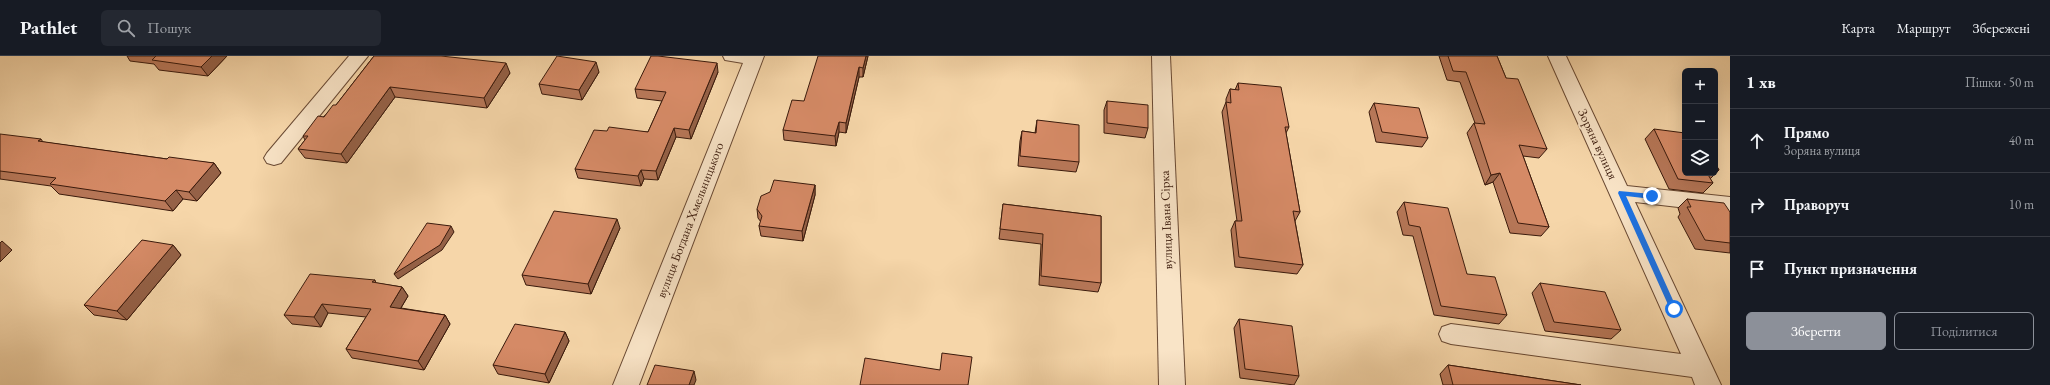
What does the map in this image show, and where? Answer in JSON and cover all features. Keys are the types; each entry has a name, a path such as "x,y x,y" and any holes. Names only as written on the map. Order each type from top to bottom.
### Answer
{"street":[{"path":"274,158 359,56"},
{"path":"732,56 754,57"},
{"name":"вулиця Івана Сірка","path":"1161,56 1172,385"},
{"name":"Зоряна вулиця","path":"1557,56 1622,193 1704,376"},
{"name":"вулиця Богдана Хмельницького","path":"626,385 754,57"},
{"path":"1622,193 1730,205"},
{"path":"1451,334 1704,376"}],"building":[{"path":"156,56 212,56 201,67 152,60"},
{"path":"374,56 441,56 506,63 484,98 390,87 341,154 298,149 308,136 303,136 318,116 324,117 333,105 336,105"},
{"path":"557,56 596,62 579,90 539,84"},
{"path":"651,56 717,63 689,130 674,128 656,171 641,170 638,176 575,169 594,130 607,131 609,127 648,132 666,92 635,89"},
{"path":"818,56 866,56 863,68 859,67 846,123 839,122 835,136 783,130 792,100 804,101"},
{"path":"1448,56 1497,56 1506,78 1518,79 1547,149 1519,145 1549,227 1518,223 1500,173 1491,175 1474,123 1485,124 1466,72 1453,71"},
{"path":"1238,83 1281,87 1289,127 1285,127 1300,212 1293,211 1303,265 1239,257 1235,221 1242,221 1226,102 1231,103 1230,89 1239,90"},
{"path":"1107,101 1148,105 1148,128 1107,123"},
{"path":"1374,103 1419,108 1428,138 1382,132"},
{"path":"1037,120 1079,125 1079,162 1020,156 1022,131 1036,133"},
{"path":"1654,129 1682,133 1682,176 1709,176 1713,183 1678,179"},
{"path":"0,134 41,139 38,141 167,159 169,157 214,163 189,192 176,190 165,201 50,184 56,178 0,171"},
{"path":"774,180 815,185 802,231 759,226 762,216 757,209 761,196 770,192"},
{"path":"1687,199 1724,203 1730,212 1730,243 1705,240 1687,207 1691,207"},
{"path":"1404,202 1448,208 1467,274 1495,277 1507,315 1441,306 1420,227 1409,225"},
{"path":"1003,204 1101,216 1101,283 1041,276 1043,234 1000,229"},
{"path":"554,211 617,219 588,284 522,275"},
{"path":"427,223 451,226 440,245 394,274"},
{"path":"142,240 173,245 117,311 84,305"},
{"path":"310,274 375,280 372,282 402,287 390,307 445,315 418,361 346,349 371,309 322,304 314,317 284,315"},
{"path":"1540,283 1605,292 1621,330 1554,322"},
{"path":"1239,319 1292,326 1299,376 1245,369"},
{"path":"515,324 565,332 545,374 493,365"},
{"path":"942,353 972,357 968,385 860,385 865,358 940,370"},
{"path":"655,365 694,371 689,385 647,385"},
{"path":"1448,365 1581,385 1453,385"}],"route":[{"path":"1652,196 1622,193 1674,309"}]}
